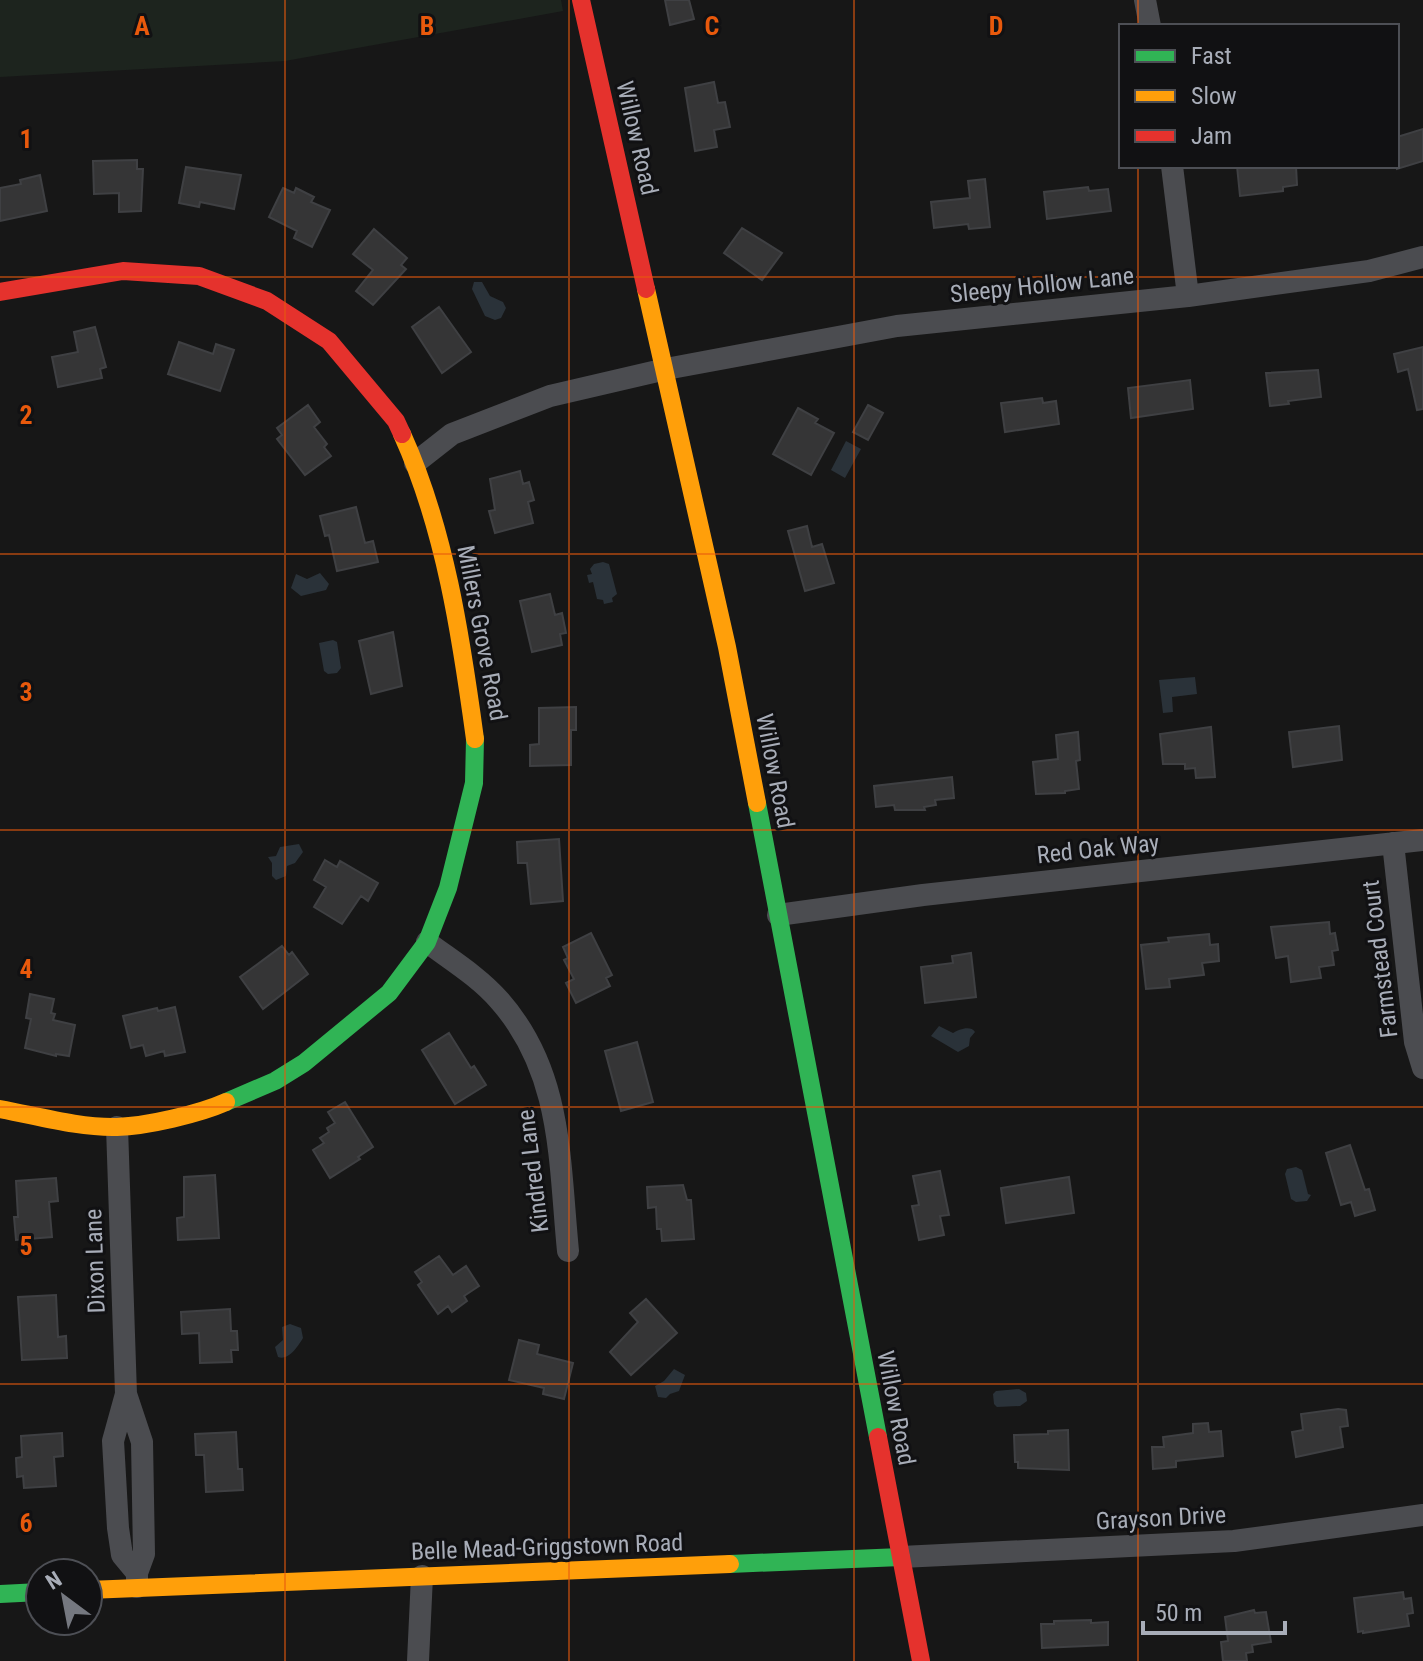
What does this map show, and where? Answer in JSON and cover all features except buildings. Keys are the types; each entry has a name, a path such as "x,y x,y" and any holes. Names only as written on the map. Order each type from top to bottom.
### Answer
{"street":[{"name":"Willow Road","path":"581,0 727,647 901,1557"},
{"path":"1145,0 1150,24"},
{"path":"1172,168 1188,296"},
{"name":"Sleepy Hollow Lane","path":"666,369 897,326 1188,296 1369,271 1423,257"},
{"name":"Millers Grove Road","path":"0,292 123,271 199,276 267,301 329,341 396,421 415,463 440,545 463,649 475,741 474,783 467,813 448,888 427,942 389,993 304,1063 275,1081 203,1112 117,1127 66,1122 0,1109"},
{"path":"415,463 452,434 550,396 666,369"},
{"name":"Red Oak Way","path":"778,915 923,895 1423,840"},
{"name":"Farmstead Court","path":"1393,843 1415,1042 1423,1068"},
{"name":"Kindred Lane","path":"427,942 500,1001 535,1054 554,1109 568,1251"},
{"name":"Dixon Lane","path":"117,1127 126,1394 142,1442 144,1554 137,1580"},
{"name":"Grayson Drive","path":"901,1557 1234,1541 1423,1515"},
{"path":"901,1557 921,1661"},
{"name":"Belle Mead-Griggstown Road","path":"104,1587 137,1580 422,1576 901,1557"},
{"path":"418,1661 422,1576"},
{"path":"0,1594 24,1593"}],"shaded area":[{"path":"0,0 561,0 563,11 285,61 0,77"},
{"path":"474,282 482,282 490,296 503,302 506,308 501,318 495,320 485,316 472,289"},
{"path":"846,441 861,449 845,478 831,470"},
{"path":"594,564 609,564 617,594 612,598 613,602 604,604 603,600 597,599 593,582 589,583 587,575 592,574 590,569"},
{"path":"320,573 329,584 326,590 301,596 291,588 296,574 307,579"},
{"path":"337,642 341,668 337,673 328,674 324,671 319,643"},
{"path":"1195,677 1197,694 1172,697 1173,712 1163,713 1159,680"},
{"path":"299,844 303,852 295,863 287,866 286,876 276,880 272,876 272,863 268,857 276,856 280,847"},
{"path":"939,1026 953,1033 968,1028 975,1032 969,1046 958,1052 931,1036"},
{"path":"1296,1167 1302,1170 1308,1194 1311,1195 1307,1201 1291,1199 1285,1174 1287,1169"},
{"path":"290,1324 301,1328 303,1338 289,1355 278,1357 275,1347 283,1340 282,1327"},
{"path":"674,1369 685,1375 679,1391 666,1398 658,1397 655,1386"},
{"path":"1019,1389 1026,1393 1027,1401 1020,1406 997,1407 994,1404 993,1394 996,1391"}],"traffic: fast":[{"path":"226,1102 275,1081 304,1063 389,993 427,942 448,888 474,783 475,739"},
{"path":"757,803 878,1437"},
{"path":"730,1564 901,1557"},
{"path":"0,1594 24,1593"}],"traffic: slow":[{"path":"646,289 727,647 757,803"},
{"path":"402,434 430,507 440,545 457,622 475,739"},
{"path":"0,1109 73,1124 117,1127 173,1119 226,1102"},
{"path":"104,1589 730,1564"}],"traffic: jam":[{"path":"581,0 646,289"},
{"path":"0,292 123,271 199,276 267,301 329,341 396,421 402,434"},
{"path":"878,1437 921,1661"}]}
